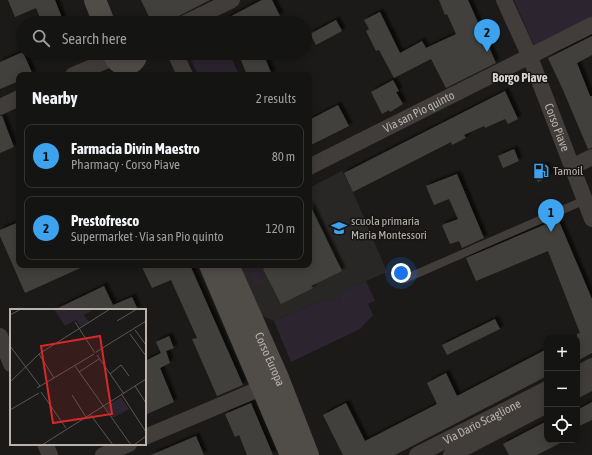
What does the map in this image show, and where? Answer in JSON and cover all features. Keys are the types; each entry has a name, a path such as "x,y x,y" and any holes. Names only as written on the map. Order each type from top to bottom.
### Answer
{"main road":[{"path":"94,0 101,16"},
{"path":"110,0 117,16"},
{"name":"Corso Europa","path":"211,268 261,388 291,455"},
{"name":"Corso Europa","path":"229,268 278,378 308,455"}],"street":[{"path":"199,16 232,0"},
{"name":"Corso Piave","path":"504,0 530,57 592,219"},
{"name":"Via san Pio quinto","path":"312,166 592,25"},
{"path":"178,60 184,72"},
{"path":"85,72 127,62"},
{"path":"0,107 16,99"},
{"name":"Corso Piave","path":"572,167 592,156"},
{"path":"0,336 10,361"},
{"path":"580,372 592,366"},
{"path":"580,388 592,382"},
{"path":"146,437 261,388"},
{"name":"Via Dario Scaglione","path":"417,455 544,391"},
{"name":"Via Dario Scaglione","path":"451,455 544,407"},
{"path":"45,445 50,455"},
{"path":"103,455 127,445"}],"lane":[{"path":"405,279 585,200"}],"shaded area":[{"path":"514,0 592,0 592,19 535,48"},
{"path":"191,60 232,60 238,72 197,72"},
{"name":"scuola primaria Maria Montessori","path":"342,171 353,192 387,272 343,291 339,302 327,298 274,321 262,316 241,268 312,268 312,186"},
{"path":"245,268 260,268 265,282 254,287"},
{"path":"366,281 375,301 368,304 373,315 360,329 291,362 274,321 327,298 339,302 342,291"}],"building":[{"path":"8,0 55,0 61,16 39,16 36,8 15,17"},
{"path":"141,0 210,0 179,16 149,16"},
{"path":"262,0 272,0 280,16 231,16"},
{"path":"439,0 468,0 496,63 446,88 431,59 394,78 379,50 376,51 366,31 369,29 364,20 380,12 400,53 422,41 426,48 456,34 447,14 445,15"},
{"path":"336,20 342,31 316,45 312,38 312,33"},
{"path":"592,36 592,55 577,63 590,96 592,96 592,148 588,149 548,58"},
{"path":"16,55 16,60 26,60 32,72 16,72 16,82 0,89 0,62"},
{"path":"241,60 266,60 271,72 246,72"},
{"path":"393,80 399,91 396,92 403,104 390,112 389,110 382,114 371,92"},
{"path":"505,91 518,119 508,124 505,119 485,128 484,126 464,135 466,138 452,145 451,142 353,192 344,173"},
{"path":"338,105 349,126 312,144 312,118"},
{"path":"0,116 2,116 14,147 0,153"},
{"path":"514,149 519,161 503,168 498,156"},
{"path":"545,165 550,176 538,182 533,171"},
{"path":"457,174 484,238 462,248 459,241 450,244 442,225 458,219 449,199 434,205 426,186"},
{"path":"312,209 342,271 311,286 313,288 281,304 263,269 312,268"},
{"path":"558,219 592,299 592,353 580,359 580,335 577,334 580,333 548,251 476,281 466,258"},
{"path":"16,223 16,268 80,268 25,293 0,236 0,230"},
{"path":"142,268 191,268 243,385 217,396 192,339 197,338 171,280 152,288"},
{"path":"104,286 113,305 132,297 138,309 56,309"},
{"path":"495,319 500,329 447,355 442,345"},
{"path":"169,336 174,348 166,351 170,363 160,368 174,402 146,415 146,360 161,353 156,342"},
{"path":"544,351 544,378 395,455 343,455 323,415 346,403 365,441 437,404 427,383 446,373 457,396"},
{"path":"592,402 592,420 580,426 580,408"},
{"path":"251,403 273,455 247,455 239,435 235,437 225,414"},
{"path":"544,423 544,443 560,443 537,455 509,455 503,444"},
{"path":"196,436 204,455 151,455"}],"place":[{"name":"Prestofresco","path":"487,52"},
{"name":"Tamoil","path":"541,171"},
{"name":"scuola primaria Maria Montessori","path":"339,228"},
{"name":"Farmacia Divin Maestro","path":"551,232"}],"district":[{"name":"Borgo Piave","path":"520,77"}]}
